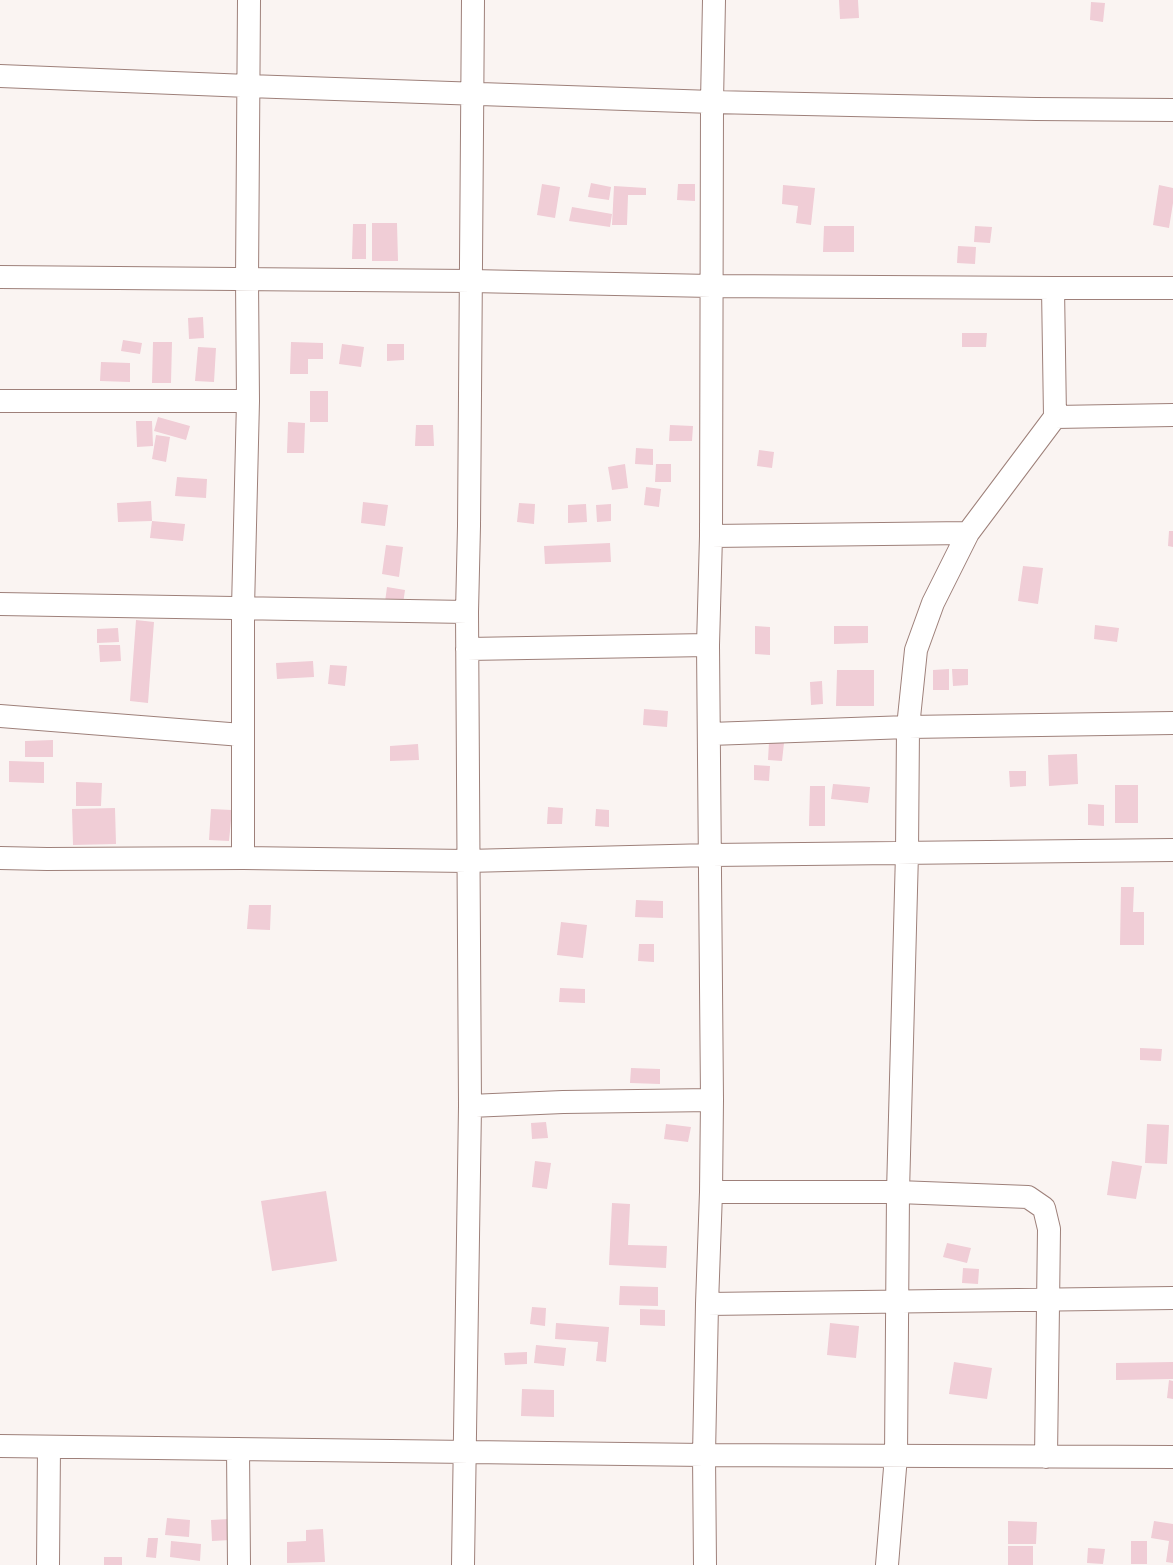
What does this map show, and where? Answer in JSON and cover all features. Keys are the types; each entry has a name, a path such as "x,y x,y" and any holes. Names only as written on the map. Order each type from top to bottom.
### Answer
{"street":[{"path":"243,858 242,735 243,608 248,401 247,280 249,0"},
{"path":"463,1565 470,1106 467,861 467,612 473,0"},
{"path":"705,1565 704,1455 712,1100 710,734 708,644 711,536 712,102 714,0"},
{"path":"0,76 712,102 1036,109 1173,110"},
{"path":"0,277 471,281 711,286 1173,288"},
{"path":"888,1565 896,1456 898,1192 907,853 908,727 916,650 934,603 968,533 1055,417 1053,288"},
{"path":"0,401 248,401"},
{"path":"1055,417 1173,415"},
{"path":"711,536 968,533"},
{"path":"0,604 467,612"},
{"path":"467,649 708,644"},
{"path":"0,716 242,735"},
{"path":"710,734 908,727 1173,723"},
{"path":"0,858 47,860 243,858 467,861 711,855 1173,850"},
{"path":"470,1106 563,1102 712,1100"},
{"path":"711,1192 898,1192 1028,1197 1044,1208 1050,1230 1046,1457"},
{"path":"707,1304 1173,1298"},
{"path":"0,1446 704,1455 1173,1457"},
{"path":"48,1565 49,1447"},
{"path":"238,1449 239,1565"}],"building":[{"path":"839,0 858,0 859,18 840,19"},
{"path":"1091,2 1105,3 1103,22 1090,20"},
{"path":"591,183 611,187 609,200 588,197"},
{"path":"542,184 560,187 555,218 537,215"},
{"path":"678,184 695,184 695,201 677,200"},
{"path":"783,185 815,188 811,225 796,223 798,206 782,204"},
{"path":"1159,185 1173,188 1173,203 1169,228 1153,225"},
{"path":"614,186 646,188 646,195 628,195 627,225 612,225"},
{"path":"572,207 612,214 610,227 569,221"},
{"path":"372,223 397,223 398,261 372,261"},
{"path":"353,224 366,224 366,259 352,259"},
{"path":"824,226 854,226 854,252 823,252"},
{"path":"975,226 992,227 990,243 974,242"},
{"path":"958,246 976,247 975,264 957,263"},
{"path":"203,317 204,338 189,339 188,318"},
{"path":"962,333 987,333 986,347 962,347"},
{"path":"123,340 142,343 140,354 121,351"},
{"path":"153,342 172,342 171,383 152,383"},
{"path":"291,342 323,343 323,359 308,359 308,374 290,374"},
{"path":"342,344 364,347 361,367 339,364"},
{"path":"387,344 404,344 404,360 387,361"},
{"path":"198,347 216,348 214,382 195,381"},
{"path":"101,362 130,363 130,382 100,381"},
{"path":"310,391 328,391 328,422 310,422"},
{"path":"158,417 190,426 186,440 154,431"},
{"path":"136,421 152,421 153,446 137,447"},
{"path":"288,422 305,423 304,453 287,453"},
{"path":"416,425 433,425 434,446 415,446"},
{"path":"670,425 693,426 692,441 669,441"},
{"path":"156,435 170,437 166,462 152,459"},
{"path":"636,448 653,449 653,465 635,464"},
{"path":"759,450 774,452 772,468 757,466"},
{"path":"625,464 628,488 612,490 608,467"},
{"path":"656,464 671,464 671,482 655,482"},
{"path":"177,477 207,479 206,498 175,496"},
{"path":"646,487 661,489 659,507 644,505"},
{"path":"151,501 152,521 118,522 117,503"},
{"path":"363,502 388,505 385,526 361,523"},
{"path":"519,503 535,504 534,524 517,522"},
{"path":"586,504 587,522 568,523 568,505"},
{"path":"611,504 611,521 597,522 596,505"},
{"path":"152,521 185,524 183,541 150,538"},
{"path":"1169,531 1173,531 1173,547 1168,546"},
{"path":"610,543 611,562 545,564 544,546"},
{"path":"386,545 403,547 399,577 382,574"},
{"path":"1023,566 1043,568 1038,604 1018,601"},
{"path":"387,587 405,590 403,604 385,602"},
{"path":"136,620 154,622 148,703 130,701"},
{"path":"1095,625 1119,628 1117,642 1094,639"},
{"path":"755,626 770,627 770,655 755,654"},
{"path":"834,626 868,626 868,643 834,644"},
{"path":"118,628 119,642 97,643 97,629"},
{"path":"99,645 120,645 121,661 100,662"},
{"path":"313,661 314,677 277,679 276,663"},
{"path":"330,665 347,666 345,686 328,684"},
{"path":"949,669 949,690 933,690 933,670"},
{"path":"952,669 968,669 968,685 953,686"},
{"path":"837,670 874,670 874,706 836,706"},
{"path":"822,681 823,704 811,705 810,682"},
{"path":"644,709 668,711 667,727 643,725"},
{"path":"53,740 53,757 25,757 25,741"},
{"path":"769,742 784,743 782,761 768,760"},
{"path":"418,744 419,760 390,761 390,746"},
{"path":"1077,754 1078,784 1049,786 1048,755"},
{"path":"9,761 44,762 44,783 9,782"},
{"path":"754,765 770,766 769,781 754,780"},
{"path":"1009,771 1026,771 1026,786 1010,787"},
{"path":"76,782 102,783 101,806 76,806"},
{"path":"833,784 870,787 868,803 831,799"},
{"path":"1115,785 1138,785 1138,823 1115,823"},
{"path":"810,786 825,786 825,826 809,826"},
{"path":"1088,804 1104,805 1104,826 1088,825"},
{"path":"548,807 563,808 562,824 547,824"},
{"path":"115,808 116,844 73,845 72,809"},
{"path":"211,809 232,810 229,841 209,840"},
{"path":"596,809 609,810 609,827 595,826"},
{"path":"1121,887 1134,887 1133,912 1144,912 1144,945 1120,945"},
{"path":"636,900 663,901 663,918 635,917"},
{"path":"249,905 271,905 270,930 247,929"},
{"path":"561,922 587,925 583,958 557,955"},
{"path":"639,944 654,944 654,962 638,961"},
{"path":"560,988 585,989 585,1003 559,1002"},
{"path":"1140,1048 1162,1049 1161,1061 1140,1060"},
{"path":"631,1068 660,1069 660,1084 630,1083"},
{"path":"546,1122 548,1138 532,1139 531,1123"},
{"path":"666,1124 691,1127 688,1142 664,1139"},
{"path":"1147,1124 1169,1125 1167,1164 1145,1163"},
{"path":"535,1161 551,1163 547,1189 532,1187"},
{"path":"1112,1161 1142,1166 1136,1199 1107,1195"},
{"path":"326,1191 337,1261 272,1271 261,1201"},
{"path":"612,1203 630,1204 628,1245 667,1246 666,1268 609,1265"},
{"path":"947,1243 971,1248 967,1263 943,1257"},
{"path":"963,1268 979,1269 978,1284 962,1283"},
{"path":"620,1286 658,1287 658,1306 619,1305"},
{"path":"532,1307 546,1308 545,1326 530,1324"},
{"path":"640,1309 665,1310 665,1326 640,1325"},
{"path":"556,1323 609,1327 606,1362 596,1361 598,1342 555,1339"},
{"path":"830,1323 859,1326 856,1358 827,1355"},
{"path":"536,1345 566,1348 564,1366 534,1363"},
{"path":"527,1352 527,1364 505,1365 504,1353"},
{"path":"954,1362 992,1368 987,1399 949,1394"},
{"path":"1173,1362 1173,1379 1116,1380 1116,1363"},
{"path":"1169,1380 1173,1381 1173,1399 1167,1398"},
{"path":"522,1389 554,1390 554,1417 521,1416"},
{"path":"167,1518 190,1520 189,1537 165,1535"},
{"path":"229,1519 231,1540 212,1541 211,1520"},
{"path":"1008,1521 1037,1522 1036,1544 1008,1544"},
{"path":"1154,1521 1173,1524 1173,1563 1166,1562 1169,1541 1151,1538"},
{"path":"323,1529 325,1562 287,1563 287,1542 306,1541 306,1530"},
{"path":"148,1538 158,1538 156,1558 146,1557"},
{"path":"171,1541 201,1544 200,1561 170,1557"},
{"path":"1131,1541 1147,1541 1147,1564 1131,1564"},
{"path":"1008,1546 1033,1546 1033,1565 1008,1565"},
{"path":"1088,1548 1105,1549 1103,1564 1087,1563"},
{"path":"104,1557 122,1557 122,1565 104,1565"}]}
